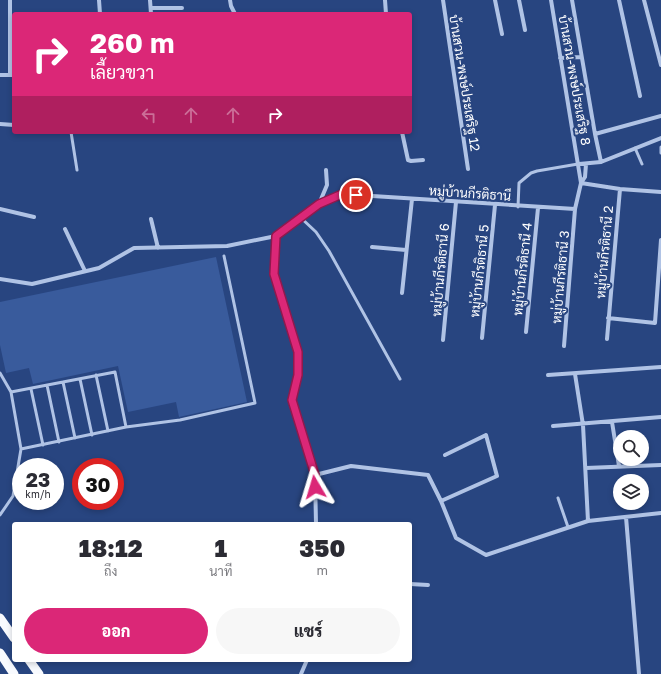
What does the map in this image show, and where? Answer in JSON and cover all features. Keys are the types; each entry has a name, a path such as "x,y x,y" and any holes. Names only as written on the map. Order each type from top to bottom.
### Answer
{"highway":[{"path":"0,618 12,635"},
{"path":"0,653 14,674"},
{"path":"30,662 39,674"}],"street":[{"path":"0,75 12,75 10,0"},
{"path":"99,0 100,12"},
{"path":"150,0 151,12"},
{"path":"230,0 230,6 234,12"},
{"path":"385,0 386,12"},
{"name":"บ้านสวน-พงษ์ประเสริฐ 12","path":"443,0 468,169"},
{"path":"495,0 502,34"},
{"path":"519,0 525,30"},
{"name":"บ้านสวน-พงษ์ประเสริฐ 8","path":"551,0 579,164"},
{"path":"572,0 594,134 601,162"},
{"path":"619,0 640,96"},
{"path":"644,0 661,65"},
{"path":"151,8 182,8"},
{"path":"560,58 582,57"},
{"path":"594,134 661,116"},
{"path":"0,124 12,125"},
{"path":"402,134 408,160 423,160"},
{"path":"575,209 580,183 578,176 579,164 601,162 661,138"},
{"path":"580,183 585,177 586,164"},
{"path":"319,204 327,185 326,170"},
{"path":"580,183 620,189 661,192"},
{"name":"หมู่บ้านกีรติธานี 2","path":"607,339 620,189"},
{"name":"หมู่บ้านกีรติธานี","path":"276,236 319,204 342,194 518,207 575,209"},
{"path":"402,293 412,199"},
{"name":"หมู่บ้านกีรติธานี 6","path":"443,340 456,202"},
{"name":"หมู่บ้านกีรติธานี 5","path":"482,338 496,205"},
{"name":"หมู่บ้านกีรติธานี 4","path":"526,332 538,208"},
{"path":"0,209 34,217"},
{"name":"หมู่บ้านกีรติธานี 3","path":"564,346 575,209"},
{"path":"151,219 158,248"},
{"path":"65,229 85,271"},
{"path":"0,279 32,284 98,268 134,248 227,246 276,236 274,274 298,352 298,375 292,400 315,475 316,522"},
{"path":"608,318 655,323 661,240"},
{"path":"372,247 406,250"},
{"path":"548,376 661,367"},
{"path":"575,374 583,425 588,521"},
{"path":"553,426 583,425 661,417"},
{"path":"612,422 613,430"},
{"path":"441,501 497,476 486,435 445,455"},
{"path":"649,465 661,465"},
{"path":"315,475 351,466 428,475 441,501 456,538 486,556 588,521 661,513"},
{"path":"586,468 619,466"},
{"path":"626,516 639,674"},
{"path":"412,584 428,585"},
{"path":"301,674 306,662"}],"lane":[{"path":"71,134 77,170"},
{"path":"661,147 661,153"},
{"path":"635,148 642,164"},
{"path":"518,207 518,183 531,173 579,164"},
{"path":"300,217 316,232 329,251 400,379"},
{"path":"21,449 43,446 126,427 180,420 255,403 224,256"},
{"path":"11,392 115,372 126,427"},
{"path":"0,373 11,392 21,449 13,496 0,515"},
{"path":"96,376 108,431"},
{"path":"80,379 92,435"},
{"path":"63,382 75,438"},
{"path":"47,385 59,442"},
{"path":"31,389 43,446"},
{"path":"558,498 568,527"}],"building":[{"path":"216,257 247,402 179,417 176,402 128,412 118,366 33,384 29,368 6,373 0,345 0,302"}],"route":[{"path":"315,487 315,475 292,400 298,375 298,352 274,274 276,236 319,204 342,194 356,195"}]}
